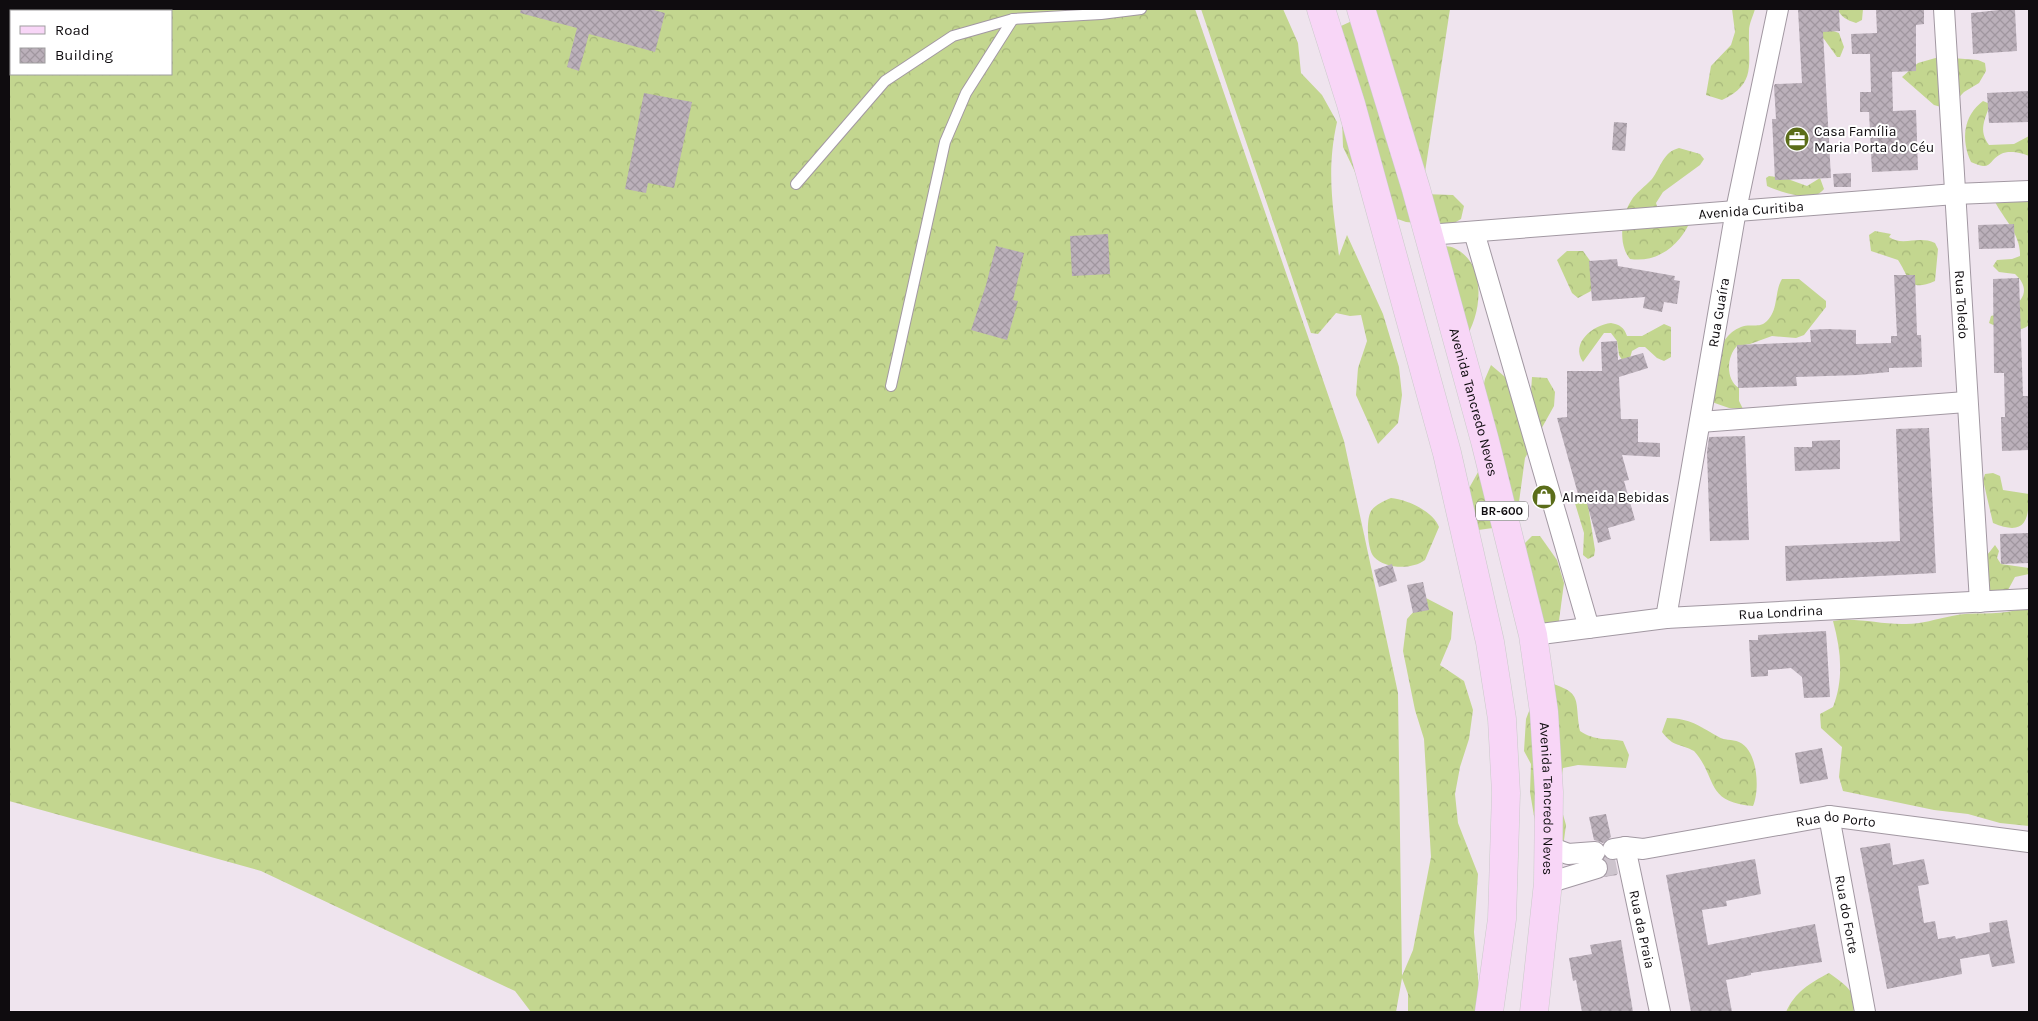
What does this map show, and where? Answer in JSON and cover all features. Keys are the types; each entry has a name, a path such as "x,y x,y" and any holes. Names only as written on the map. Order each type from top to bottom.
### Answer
{"main road":[{"name":"BR-600","path":"1321,9 1351,104 1447,453 1490,642 1502,719 1506,802 1502,919 1489,1012"},
{"name":"Avenida Tancredo Neves","path":"1361,9 1428,235 1485,440 1533,635 1544,712 1549,792 1548,883 1534,1012"}],"street":[{"name":"Rua Guaíra","path":"1666,618 1736,210 1778,9"},
{"name":"Rua Toledo","path":"1944,9 1966,402 1980,602"},
{"name":"Avenida Curitiba","path":"1428,235 1736,210 1955,194 2029,191"},
{"path":"1474,232 1589,628"},
{"path":"1700,422 1966,402"},
{"name":"Rua Londrina","path":"1533,635 1666,618 2029,599"},
{"name":"Rua do Porto","path":"1548,883 1617,856 1828,816 2028,846"},
{"name":"Rua do Forte","path":"1828,816 1865,1012"},
{"name":"Rua do Porto","path":"1548,846 1568,854 1617,856"},
{"name":"Rua da Praia","path":"1617,856 1660,1012"}],"lane":[{"path":"796,184 885,81 953,36 1013,19 1101,14 1142,9"},
{"path":"891,386 945,142 966,93 1013,19"}],"green space":[{"path":"9,9 1195,9 1344,441 1398,693 1402,976 1413,950 1431,857 1424,739 1415,710 1403,651 1407,619 1426,598 1453,612 1451,639 1440,665 1464,681 1473,710 1469,739 1460,767 1455,794 1458,823 1478,874 1474,932 1481,1012 1408,1012 1408,994 1402,978 1396,1012 531,1012 515,991 261,871 9,801"},
{"path":"1201,9 1283,9 1298,43 1301,73 1322,95 1337,122 1331,173 1339,256 1347,235 1383,314 1399,367 1402,395 1398,423 1378,444 1356,395 1358,368 1367,341 1361,315 1350,316 1336,313 1318,334 1311,333"},
{"path":"1368,9 1450,9 1423,185"},
{"path":"1732,9 1755,9 1749,28 1749,63 1746,80 1733,94 1722,100 1706,95 1711,66 1731,45 1735,32"},
{"path":"1837,9 1863,9 1862,20 1856,23 1850,21"},
{"path":"1354,20 1422,194 1453,195 1464,206 1461,219 1449,226 1406,222 1392,217 1364,199 1355,172 1343,147 1342,119 1328,32"},
{"path":"1810,28 1828,29 1839,33 1844,47 1840,57 1837,57 1824,39"},
{"path":"1939,57 1978,60 1985,63 1986,71 1979,83 1964,92 1948,109 1934,105 1902,77 1918,63"},
{"path":"1983,101 1990,104 1983,130 1989,145 2014,144 2029,136 2029,156 2008,152 2001,154 1986,166 1971,162 1966,145 1966,129 1971,114"},
{"path":"1679,148 1700,154 1704,159 1700,165 1663,192 1656,203 1659,212 1689,224 1679,240 1665,252 1640,260 1630,259 1626,253 1622,238 1623,222 1628,207 1635,195 1652,179 1666,156"},
{"path":"1769,176 1785,178 1807,186 1820,178 1824,189 1812,196 1788,194 1767,186 1766,178"},
{"path":"2026,199 2029,203 2029,325 2025,328 2009,330 1989,323 1991,316 2014,306 2020,301 2024,289 2015,274 1999,272 1993,266 1997,260 2012,259 2020,256 2020,248 2015,234 1995,202"},
{"path":"1875,231 1891,234 1889,237 1894,240 1923,240 1935,243 1938,249 1935,281 1920,285 1915,284 1908,278 1898,260 1871,251 1869,235"},
{"path":"1439,245 1452,247 1465,255 1477,277 1478,304 1475,318 1464,340"},
{"path":"1567,251 1583,251 1591,262 1591,291 1578,298 1572,293 1557,260"},
{"path":"1782,279 1799,279 1826,301 1826,307 1804,335 1796,338 1772,336 1750,344 1737,346 1731,356 1729,367 1731,379 1739,388 1739,401 1743,409 1729,408 1709,401 1714,369 1720,348 1725,339 1741,327 1761,325 1767,321 1775,306"},
{"path":"1611,323 1621,327 1627,336 1642,336 1664,324 1671,327 1671,357 1664,361 1657,358 1645,347 1639,347 1632,351 1630,358 1624,363 1619,355 1617,341 1611,333 1604,333 1583,362 1579,348 1585,336 1597,327"},
{"path":"1491,365 1511,382 1531,392 1532,377 1547,378 1555,392 1554,406 1525,458 1519,502 1512,517 1500,527 1471,531 1468,490 1482,465 1482,393"},
{"path":"1993,473 2000,476 2003,490 2029,494 2026,519 2018,527 2003,527 1993,523 1983,480 1985,474"},
{"path":"1391,498 1404,501 1425,511 1436,521 1439,527 1425,560 1420,563 1406,567 1392,566 1379,561 1372,553 1368,534 1369,515 1375,507"},
{"path":"1584,499 1588,505 1595,550 1594,556 1588,559 1583,555 1584,533 1574,500"},
{"path":"1532,536 1540,536 1557,560 1564,583 1558,628 1546,632 1521,551 1525,543"},
{"path":"1995,545 1999,551 1997,558 2001,564 2029,568 2029,574 2015,577 2008,590 1988,592 1980,564"},
{"path":"2029,610 2029,826 2000,823 1968,814 1934,810 1843,791 1839,777 1842,747 1821,728 1820,714 1833,707 1839,686 1840,664 1833,621 1851,620 1912,624 1960,615 2000,613"},
{"path":"1548,682 1572,694 1577,704 1580,731 1596,738 1623,741 1629,755 1626,768 1578,765 1563,768 1561,782 1562,811 1566,825 1564,840 1557,855 1535,822 1530,792 1531,764 1524,751 1526,719 1531,706"},
{"path":"1667,718 1689,721 1720,738 1739,742 1745,746 1754,762 1756,771 1757,781 1753,806 1737,804 1726,800 1719,794 1694,751 1670,741 1662,732"},
{"path":"1829,973 1849,989 1854,999 1853,1012 1786,1012 1794,999 1804,989"}],"building":[{"path":"521,9 650,9 665,13 655,52 589,34 579,71 567,67 577,28 520,13"},
{"path":"1798,9 1839,9 1840,31 1823,32 1831,178 1775,180 1772,119 1776,119 1774,86 1775,84 1802,83"},
{"path":"1876,9 1924,9 1924,24 1916,25 1916,71 1892,72 1893,111 1916,110 1918,170 1872,172 1869,112 1860,112 1860,92 1871,92 1870,54 1852,54 1851,34 1877,33"},
{"path":"2015,10 2017,51 1973,54 1971,13"},
{"path":"2029,91 2029,122 1989,123 1987,93"},
{"path":"644,93 692,102 674,188 648,183 646,193 625,189"},
{"path":"1614,122 1627,123 1625,151 1612,150"},
{"path":"1851,173 1851,187 1834,187 1833,174"},
{"path":"2014,224 2015,248 1979,249 1978,225"},
{"path":"1108,234 1110,274 1072,276 1070,236"},
{"path":"996,246 1024,253 1013,300 1018,301 1007,340 971,330 986,285"},
{"path":"1617,259 1618,266 1675,276 1674,280 1680,281 1677,304 1664,302 1662,312 1643,308 1645,297 1592,301 1589,261"},
{"path":"1894,275 1915,275 1917,335 1921,335 1922,367 1889,368 1889,372 1858,375 1796,377 1797,386 1738,388 1737,345 1811,342 1810,330 1826,329 1856,330 1856,344 1891,343 1891,336 1897,336"},
{"path":"2019,278 2023,396 2029,396 2029,450 2002,451 2001,417 2005,417 2004,373 1994,373 1993,279"},
{"path":"1617,341 1618,360 1643,353 1648,368 1619,377 1621,419 1638,419 1638,442 1660,443 1660,457 1622,455 1629,480 1624,481 1635,520 1608,528 1611,539 1598,543 1584,493 1578,494 1557,418 1567,417 1567,371 1602,371 1601,342"},
{"path":"1929,428 1936,573 1786,581 1785,546 1900,541 1896,429"},
{"path":"1745,436 1749,540 1710,541 1707,452 1709,437"},
{"path":"1840,440 1840,469 1795,471 1794,447 1812,447 1812,441"},
{"path":"2029,533 2029,563 2001,564 2000,534"},
{"path":"1392,564 1397,581 1379,587 1374,570"},
{"path":"1423,582 1429,610 1413,613 1407,585"},
{"path":"1826,631 1830,697 1804,698 1802,677 1791,668 1768,670 1768,676 1751,677 1749,640 1758,640 1758,635"},
{"path":"1822,748 1828,779 1800,784 1795,753"},
{"path":"1606,814 1611,837 1603,843 1594,840 1589,817"},
{"path":"1890,843 1893,865 1924,859 1929,884 1918,886 1924,923 1935,921 1938,939 1955,936 1956,939 1990,932 1989,923 2007,920 2015,963 1992,967 1989,954 1960,959 1962,974 1887,989 1860,848"},
{"path":"1605,858 1615,861 1617,875 1604,877 1609,870"},
{"path":"1755,859 1761,894 1726,901 1727,906 1702,910 1708,945 1815,924 1822,962 1751,973 1751,975 1726,980 1732,1012 1691,1012 1666,875"},
{"path":"1621,940 1633,1012 1582,1012 1576,980 1573,981 1569,958 1592,954 1590,945"}],"tunnel":[{"path":"1597,868 1616,864"}],"place":[{"name":"Casa Família Maria Porta do Céu","path":"1797,139"},
{"name":"Almeida Bebidas","path":"1544,497"}]}
